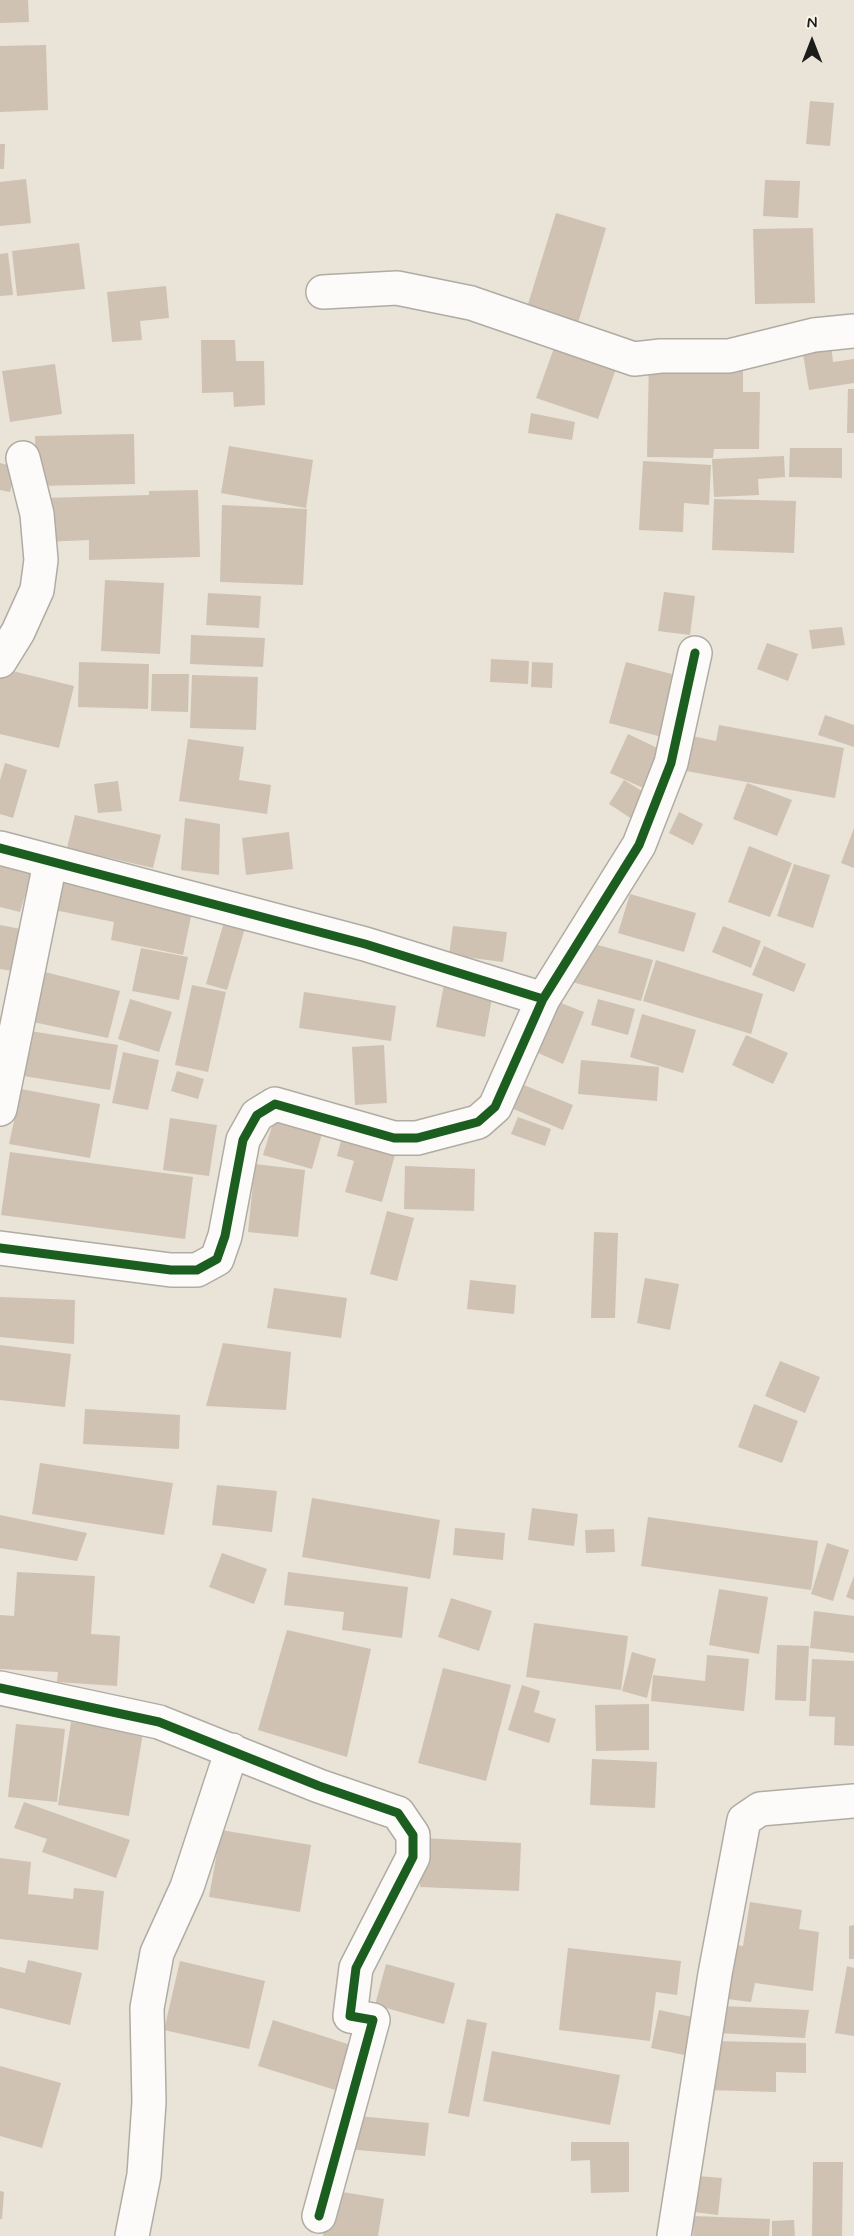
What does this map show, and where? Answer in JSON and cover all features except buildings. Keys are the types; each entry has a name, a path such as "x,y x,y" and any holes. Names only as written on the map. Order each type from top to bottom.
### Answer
{"street":[{"path":"323,292 397,288 471,303 634,359 661,356 729,357 814,335 854,331"},
{"path":"0,661 18,632 37,590 41,560 37,514 23,458"},
{"path":"0,1248 171,1270 197,1270 217,1259 225,1236 243,1140 257,1115 275,1104 394,1138 417,1138 478,1122 495,1107 543,999 639,845 671,764 695,653"},
{"path":"0,848 365,944 543,999"},
{"path":"0,1109 50,863"},
{"path":"0,1688 159,1722 319,1786 399,1814 413,1835 413,1857 356,1968 350,2016 373,2020 319,2216"},
{"path":"132,2236 144,2175 150,2102 147,2008 158,1953 187,1887 232,1750"},
{"path":"674,2236 715,1974 744,1820 760,1809 854,1801"}],"cycle path":[{"path":"0,1248 171,1270 197,1270 217,1259 225,1236 243,1140 257,1115 275,1104 394,1138 417,1138 478,1122 495,1107 543,999 639,845 671,763 695,653"},
{"path":"0,848 365,944 543,999"},
{"path":"0,1688 159,1722 319,1786 398,1813 413,1835 413,1857 356,1968 350,2016 373,2020 319,2216"}]}
